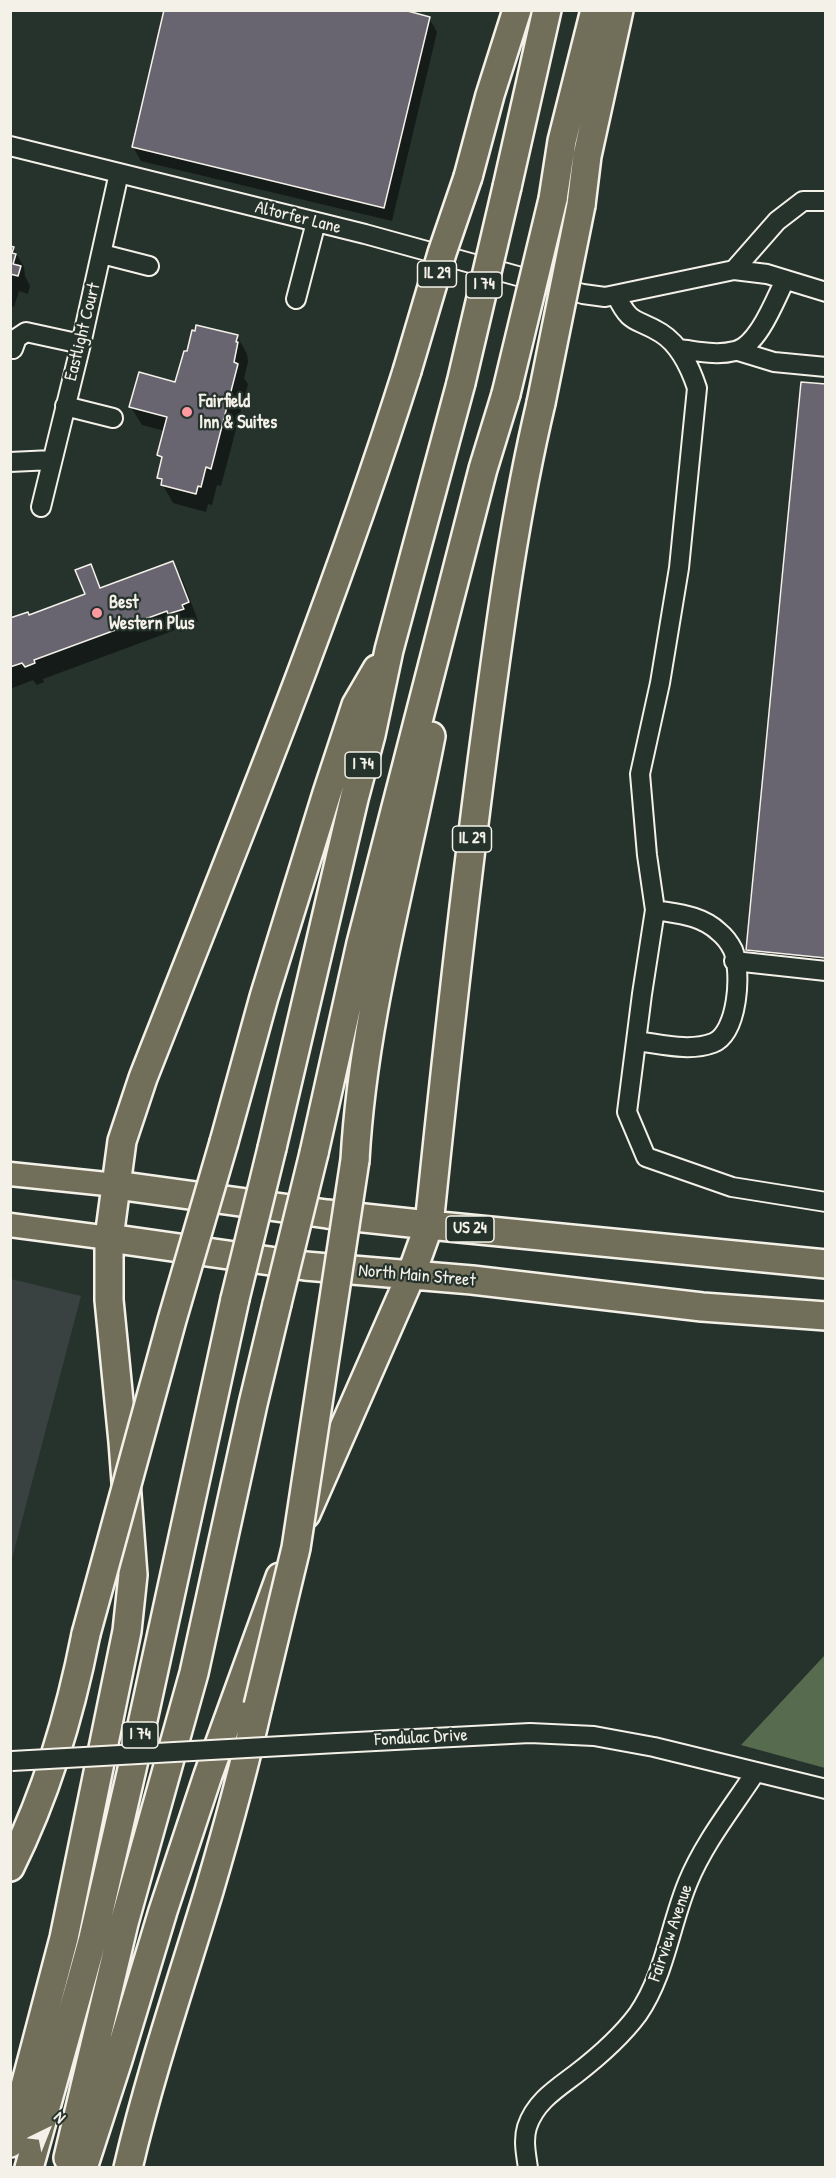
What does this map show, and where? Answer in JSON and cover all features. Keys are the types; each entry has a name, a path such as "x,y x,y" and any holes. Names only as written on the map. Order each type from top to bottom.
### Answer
{"highway":[{"name":"IL 29","path":"116,1185 122,1141 143,1078 325,612 376,470 442,253 468,177 490,95 517,10"},
{"name":"I 74","path":"29,2168 96,1926 235,1299 371,735 389,650 461,383 547,10"},
{"name":"I 74","path":"66,2168 124,1923 194,1673 253,1404 314,1153 361,943 483,469 506,394 553,199 562,141 595,10"},
{"name":"IL 29","path":"411,1275 429,1225 470,854 496,654 525,472 580,205 587,156 619,10"},
{"path":"128,2168 149,2086 210,1889 240,1782 296,1548 355,1160 360,1104 382,964 428,752 483,469"},
{"path":"10,1867 35,1813 66,1722 86,1634 267,986 356,705 389,650"},
{"name":"US 24","path":"116,1185 327,1214 825,1263"},
{"path":"10,2143 64,1938 132,1597 133,1580 123,1442 109,1300 110,1238 116,1185"},
{"name":"North Main Street","path":"110,1238 265,1261 702,1307 825,1316"},
{"path":"82,2168 208,1775 265,1616 320,1479 411,1275"}],"main road":[{"name":"US 24","path":"10,1174 116,1185"},
{"name":"North Main Street","path":"10,1225 110,1238"}],"street":[{"name":"Altorfer Lane","path":"10,146 316,222 583,294 605,297 734,270 767,274 825,292"},
{"name":"Eastlight Court","path":"43,498 81,344 119,173"},
{"path":"734,270 777,221 803,201 825,201"},
{"path":"296,299 316,222"},
{"path":"102,254 149,266"},
{"path":"738,351 752,341 785,280"},
{"path":"616,295 625,314 662,334 679,349 697,388 679,568 660,683 640,774 647,855 655,910 627,1112 645,1156 732,1187 825,1202"},
{"path":"13,349 17,338 26,332 81,344"},
{"path":"679,349 718,354 738,351 774,362 825,367"},
{"path":"65,406 113,418"},
{"path":"10,462 52,460"},
{"path":"636,1041 692,1048 716,1042 733,1021 738,984 733,951 720,933 702,919 655,910"},
{"path":"734,961 825,971"},
{"name":"Fondulac Drive","path":"11,1761 530,1733 584,1735 626,1741 825,1789"},
{"name":"Fairview Avenue","path":"528,2168 525,2137 531,2117 549,2094 612,2043 638,2014 659,1974 689,1878 755,1773"}],"shaded area":[{"path":"10,1279 81,1296 11,1562"}],"green space":[{"path":"825,1655 825,1768 741,1745"}],"building":[{"path":"164,10 404,10 430,17 384,208 132,147"},
{"path":"10,246 14,247 12,253 16,254 13,264 21,266 18,276 10,274"},
{"name":"Fairfield Inn & Suites","path":"196,325 238,335 234,362 238,364 211,469 206,467 201,487 198,486 196,494 161,485 162,479 157,478 162,457 157,455 167,417 129,407 139,372 175,382 184,351 187,351 192,330 195,331"},
{"path":"801,382 826,384 826,958 746,950"},
{"name":"Best Western Plus","path":"173,561 189,602 182,605 184,609 168,614 167,611 34,660 35,663 25,667 22,663 10,667 10,618 28,612 29,615 85,594 75,570 91,564 100,588"}],"place":[{"name":"Fairfield Inn & Suites","path":"187,412"},
{"name":"Best Western Plus","path":"97,613"}]}
